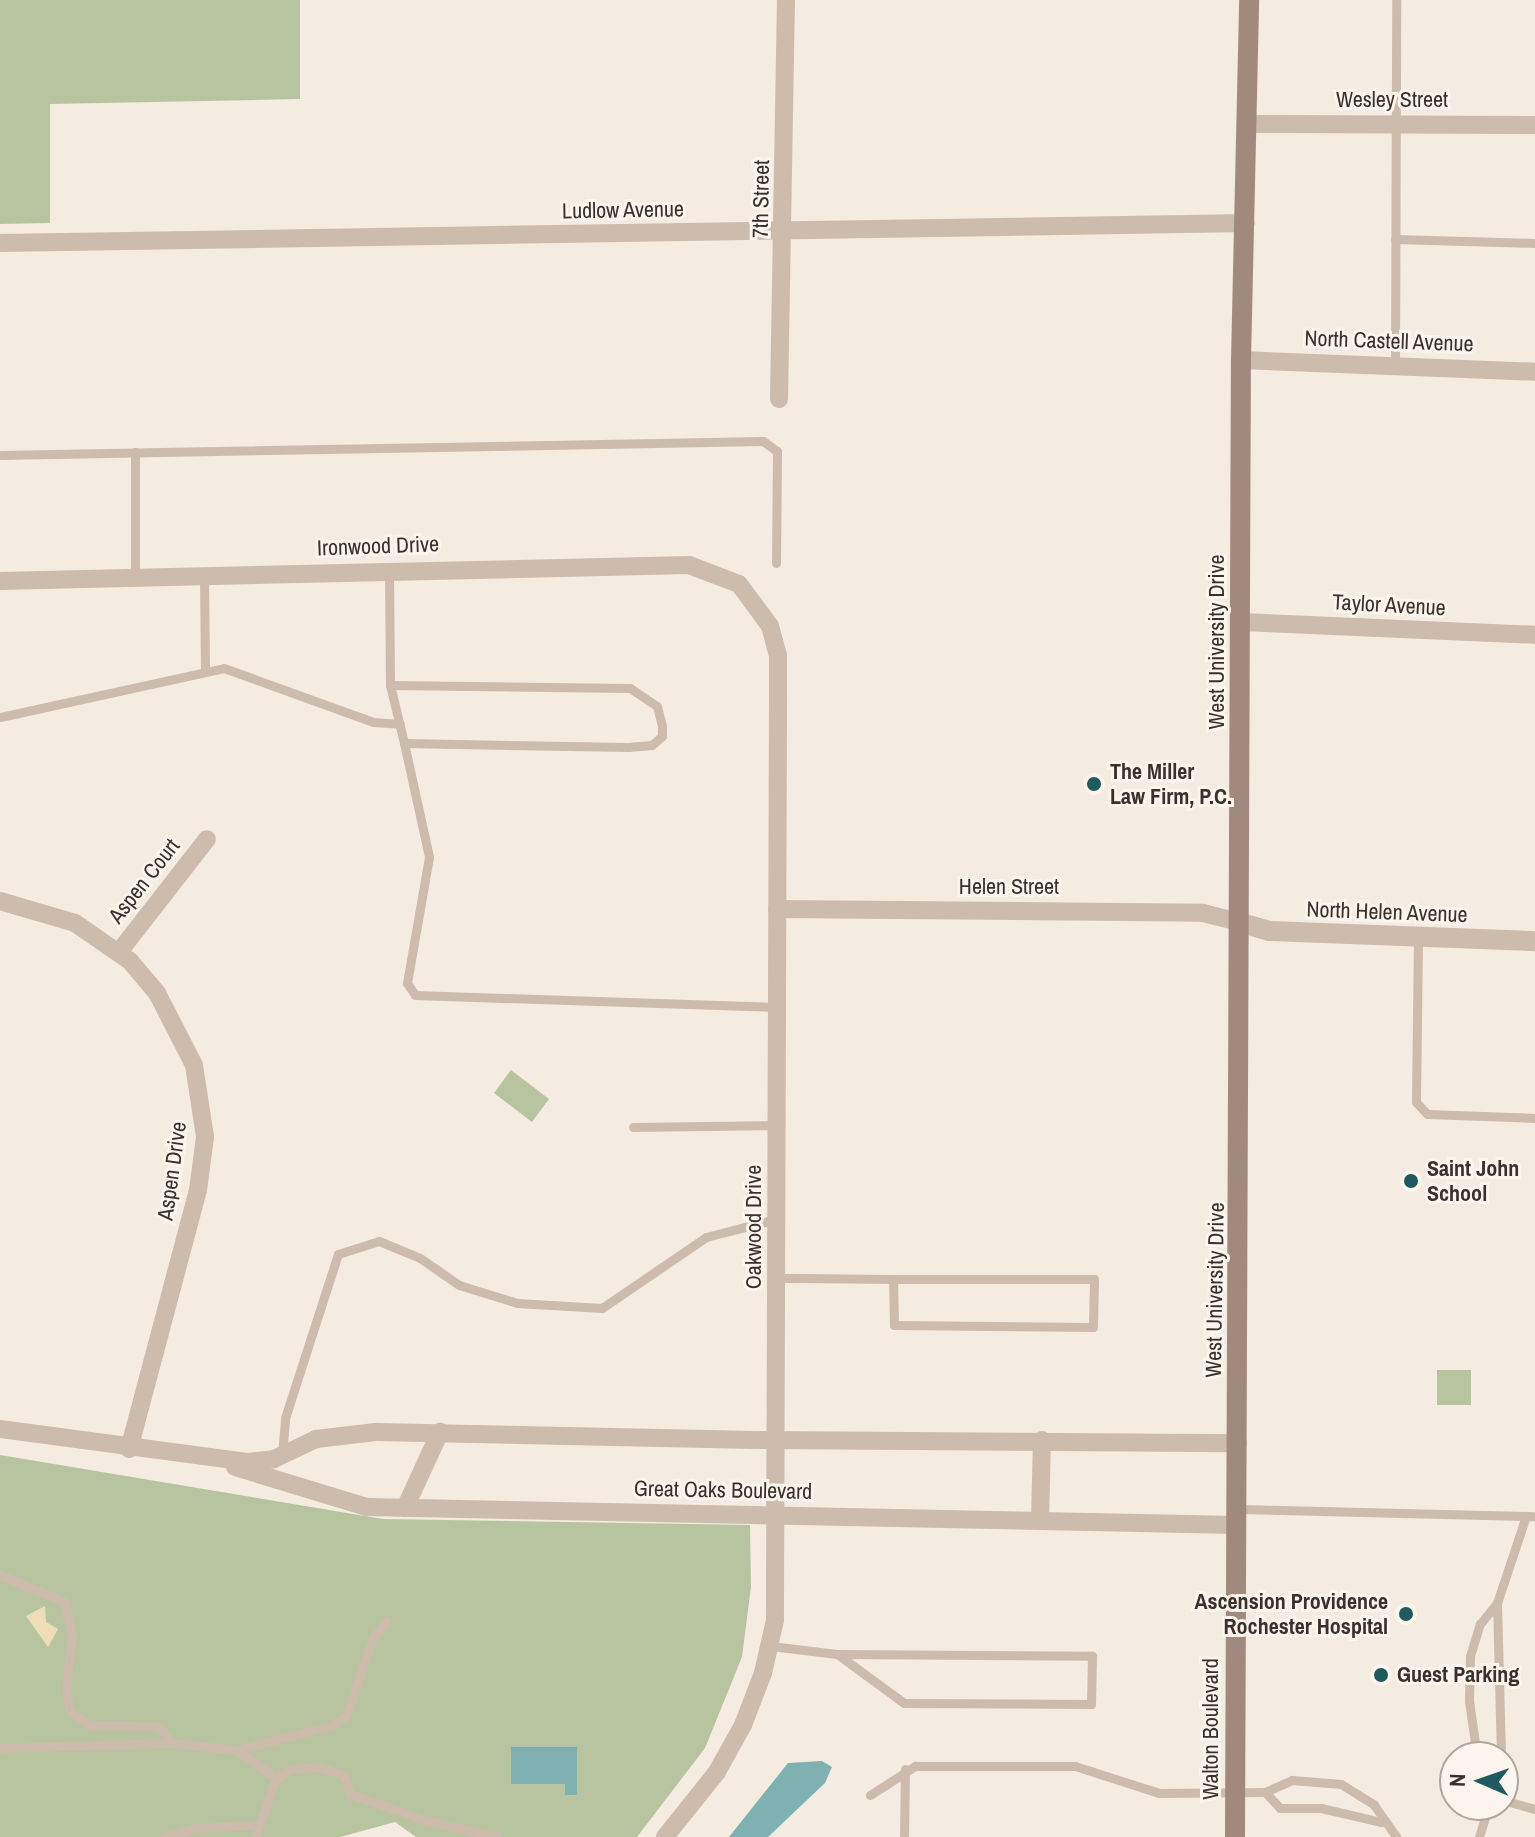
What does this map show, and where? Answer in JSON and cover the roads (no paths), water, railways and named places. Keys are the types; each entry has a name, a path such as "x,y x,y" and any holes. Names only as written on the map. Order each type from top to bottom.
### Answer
{"main road":[{"name":"West University Drive","path":"1237,1517 1241,360 1249,0"},
{"name":"Walton Boulevard","path":"1235,1837 1237,1517"}],"street":[{"name":"7th Street","path":"779,399 785,232 786,0"},
{"name":"Wesley Street","path":"1248,124 1535,125"},
{"name":"Ludlow Avenue","path":"0,243 1246,223"},
{"name":"North Castell Avenue","path":"1241,360 1535,372"},
{"name":"Ironwood Drive","path":"0,581 689,565 726,577 748,594"},
{"name":"Oakwood Drive","path":"665,1837 717,1772 743,1725 771,1646 777,1516 778,655 770,626 748,594"},
{"name":"Taylor Avenue","path":"1241,622 1535,635"},
{"name":"Aspen Court","path":"119,952 207,839"},
{"name":"Aspen Drive","path":"0,901 75,923 119,952 157,993 180,1032 194,1065 205,1137 192,1214 129,1449"},
{"name":"Helen Street","path":"777,909 1203,913 1238,922"},
{"name":"North Helen Avenue","path":"1238,922 1270,931 1535,941"},
{"name":"Great Oaks Boulevard","path":"0,1429 217,1461 367,1507 1040,1521 1237,1517"},
{"name":"Great Oaks Boulevard","path":"217,1461 282,1455 344,1434 440,1432 777,1441 1238,1443"},
{"path":"405,1508 440,1432"},
{"path":"1040,1521 1042,1440"}],"lane":[{"path":"1395,364 1396,0"},
{"path":"1395,239 1535,243"},
{"path":"0,455 763,441 777,451 776,563"},
{"path":"135,452 135,578"},
{"path":"389,570 390,685 429,857 407,983 415,995 778,1007"},
{"path":"204,576 205,672"},
{"path":"0,717 224,668 373,722 400,724"},
{"path":"390,685 630,688 657,706 662,726 662,736 652,745 628,747 404,743"},
{"path":"1418,937 1416,1102 1427,1114 1535,1118"},
{"path":"633,1127 778,1125"},
{"path":"282,1455 285,1418 338,1254 379,1241 420,1258 459,1285 517,1303 602,1308 706,1237 778,1218"},
{"path":"778,1278 1094,1279 1093,1327 894,1325 893,1279"},
{"path":"1237,1517 1531,1516 1497,1603 1480,1624 1470,1656 1469,1701 1475,1741"},
{"path":"0,1575 65,1602 72,1634 66,1689 70,1712 90,1725 159,1726 173,1743"},
{"path":"1497,1603 1501,1741"},
{"path":"0,1748 173,1743 237,1750 333,1725 346,1716 372,1640 386,1621"},
{"path":"771,1646 837,1654 1092,1656 1091,1704 904,1703 837,1654"},
{"path":"237,1750 276,1778"},
{"path":"870,1795 905,1769 1075,1766 1149,1792 1265,1792 1292,1780 1341,1784 1374,1805 1381,1822 1396,1837"},
{"path":"255,1837 276,1778 291,1769 318,1767 344,1775 350,1794 427,1821 497,1837"},
{"path":"904,1837 905,1769"},
{"path":"1265,1792 1280,1808 1321,1808 1381,1822"},
{"path":"163,1837 197,1828 257,1825"}],"water":[{"path":"511,1747 577,1747 577,1795 565,1795 565,1784 511,1784"},
{"path":"822,1761 832,1767 825,1783 768,1837 729,1837 788,1763"}],"place":[{"name":"The Miller Law Firm, P.C.","path":"1094,784"},
{"name":"Saint John School","path":"1411,1181"},
{"name":"Ascension Providence Rochester Hospital","path":"1406,1614"},
{"name":"Guest Parking","path":"1381,1675"}]}
